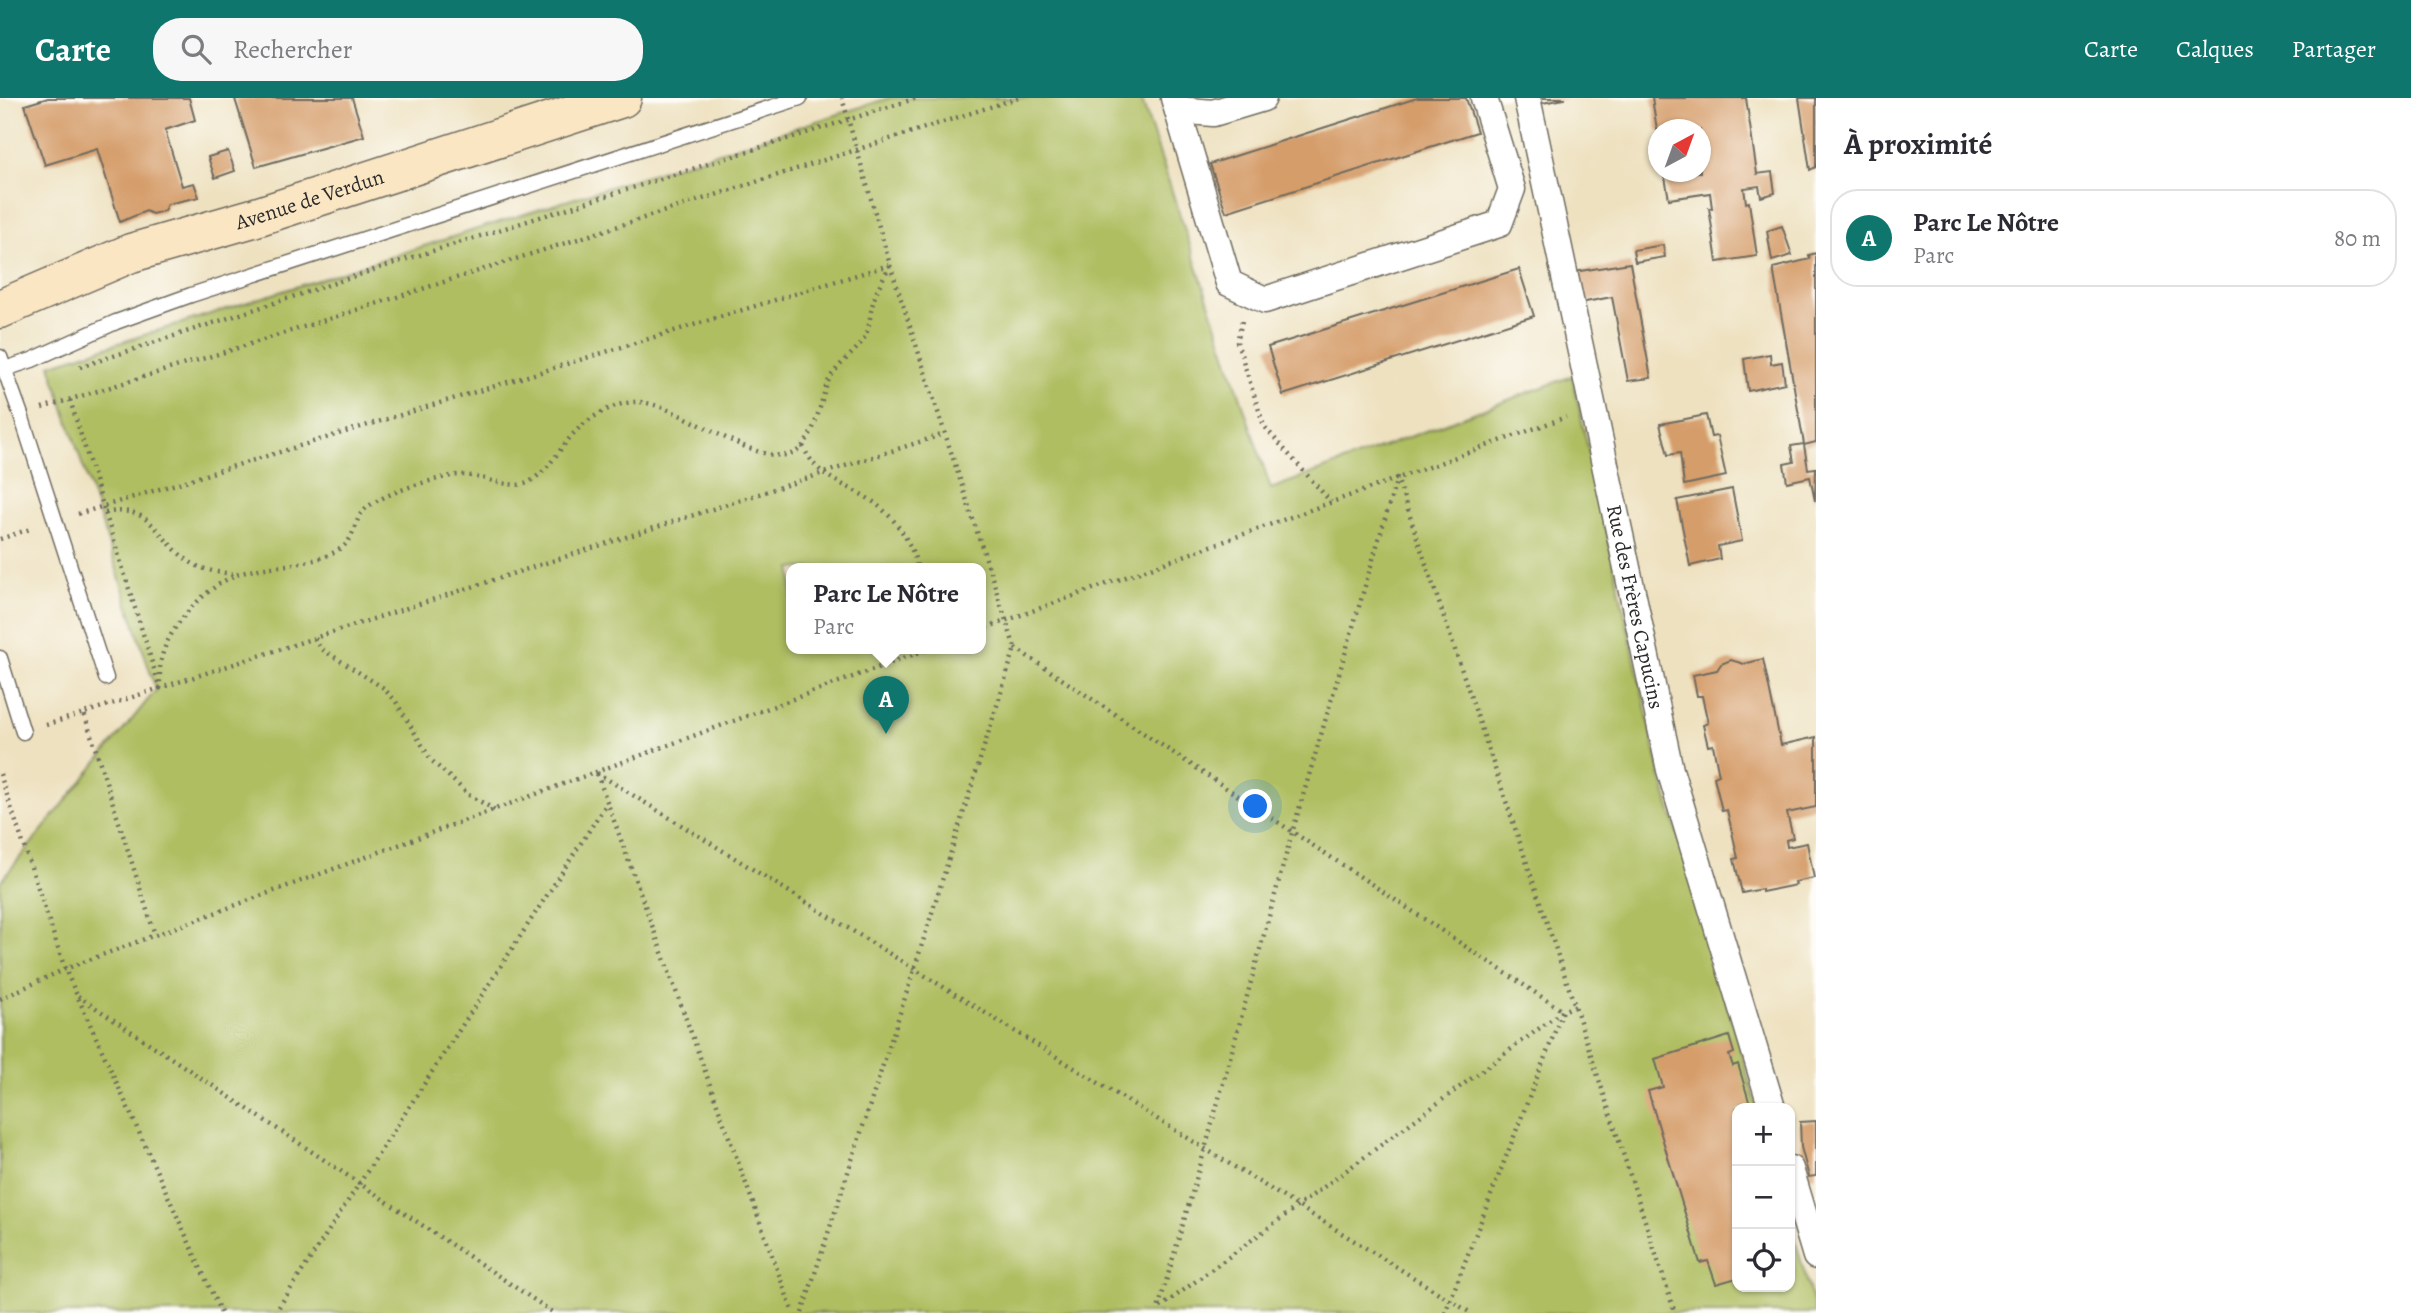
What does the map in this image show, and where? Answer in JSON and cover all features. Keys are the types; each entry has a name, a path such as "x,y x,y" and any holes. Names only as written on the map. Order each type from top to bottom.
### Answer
{"main road":[{"name":"Avenue de Verdun","path":"0,309 131,253 253,218 622,98"}],"street":[{"path":"1176,104 1213,113 1263,98"},
{"path":"1176,104 1229,284 1265,300 1499,224 1512,189 1484,98"},
{"name":"Rue des Frères Capucins","path":"1527,98 1670,769 1770,1103"},
{"path":"1795,1185 1816,1256"}],"lane":[{"path":"106,678 21,415 3,373 116,322 191,295 800,98"},
{"path":"0,658 23,732"}],"path":[{"path":"802,1313 1015,648 890,265 842,98"},
{"path":"73,370 404,260 917,98"},
{"path":"21,415 305,327 1018,98"},
{"path":"105,513 132,511 154,526 188,561 211,571 239,574 318,558 343,547 355,530 362,513 380,499 432,480 461,475 523,485 548,466 578,430 597,415 620,405 636,402 656,406 736,443 769,454 792,454 803,446 814,425 828,382 841,362 860,345 866,334 873,300 890,265"},
{"path":"77,514 890,265"},
{"path":"1248,293 1237,342 1264,426 1331,502"},
{"path":"70,400 160,688"},
{"path":"986,627 1594,407"},
{"path":"23,732 944,434"},
{"path":"803,446 807,456 823,473 882,508 912,550 916,563"},
{"path":"1158,1309 1292,833 1397,478"},
{"path":"1397,478 1575,1006 1674,1313"},
{"path":"0,539 38,527"},
{"path":"160,688 161,657 168,639 205,594 239,574"},
{"path":"315,638 320,648 382,687 395,700 432,760 469,795 496,810"},
{"path":"1015,648 1563,1011"},
{"path":"0,999 65,969 155,935 915,654"},
{"path":"84,713 155,935"},
{"path":"597,773 793,1313"},
{"path":"597,773 1471,1313"},
{"path":"0,774 65,969 221,1313"},
{"path":"275,1313 607,803"},
{"path":"77,996 554,1313"},
{"path":"1153,1313 1563,1011 1575,1006"},
{"path":"1445,1313 1563,1011"}],"green space":[{"path":"889,98 1141,98 1271,489 1572,376 1661,777 1756,1103 1732,1103 1732,1292 1795,1292 1795,1240 1816,1313 0,1313 0,882 156,690 50,365"}],"building":[{"path":"48,98 189,98 195,120 165,130 182,186 194,183 199,197 167,204 164,211 152,214 146,211 120,222 97,149 45,165 25,105"},
{"path":"352,98 364,136 256,167 235,99"},
{"path":"1417,98 1466,98 1477,132 1226,212 1210,164"},
{"path":"1541,98 1565,98 1565,99 1542,103"},
{"path":"1652,98 1746,98 1757,174 1772,172 1775,193 1761,197 1759,186 1744,188 1746,203 1749,202 1757,256 1717,262 1709,208 1712,208 1710,193 1669,199 1666,182 1711,182 1711,119 1655,119"},
{"path":"1799,98 1816,98 1816,167 1810,170"},
{"path":"228,151 235,171 215,178 208,157"},
{"path":"1782,226 1792,255 1772,261 1767,231"},
{"path":"1663,245 1665,257 1635,262 1633,250"},
{"path":"1816,253 1816,442 1804,445 1808,469 1816,468 1815,501 1810,477 1787,482 1784,464 1794,462 1791,446 1804,444 1773,268 1810,259 1809,255"},
{"path":"1630,263 1651,378 1628,381 1612,297 1580,303 1574,272"},
{"path":"1519,269 1534,316 1283,395 1268,347"},
{"path":"1770,354 1771,364 1782,362 1785,383 1748,391 1744,359"},
{"path":"1706,415 1711,437 1717,436 1726,476 1684,485 1680,453 1668,455 1660,424"},
{"path":"1732,489 1742,541 1718,546 1720,559 1690,566 1677,500"},
{"path":"1763,659 1781,745 1816,737 1816,807 1787,813 1793,838 1786,840 1787,847 1807,843 1814,878 1795,882 1796,885 1742,893 1734,859 1738,858 1727,810 1722,811 1714,777 1719,775 1713,745 1708,746 1703,725 1708,723 1702,696 1697,696 1693,675 1717,670 1721,664 1731,660 1744,664"},
{"path":"1729,1036 1734,1053 1729,1055 1733,1066 1738,1064 1750,1103 1732,1103 1732,1279 1716,1284 1708,1261 1700,1263 1648,1091 1663,1087 1655,1059"},
{"path":"1816,1121 1816,1176 1809,1177 1801,1147 1800,1122"}],"place":[{"name":"Parc Le Nôtre","path":"886,734"}]}
